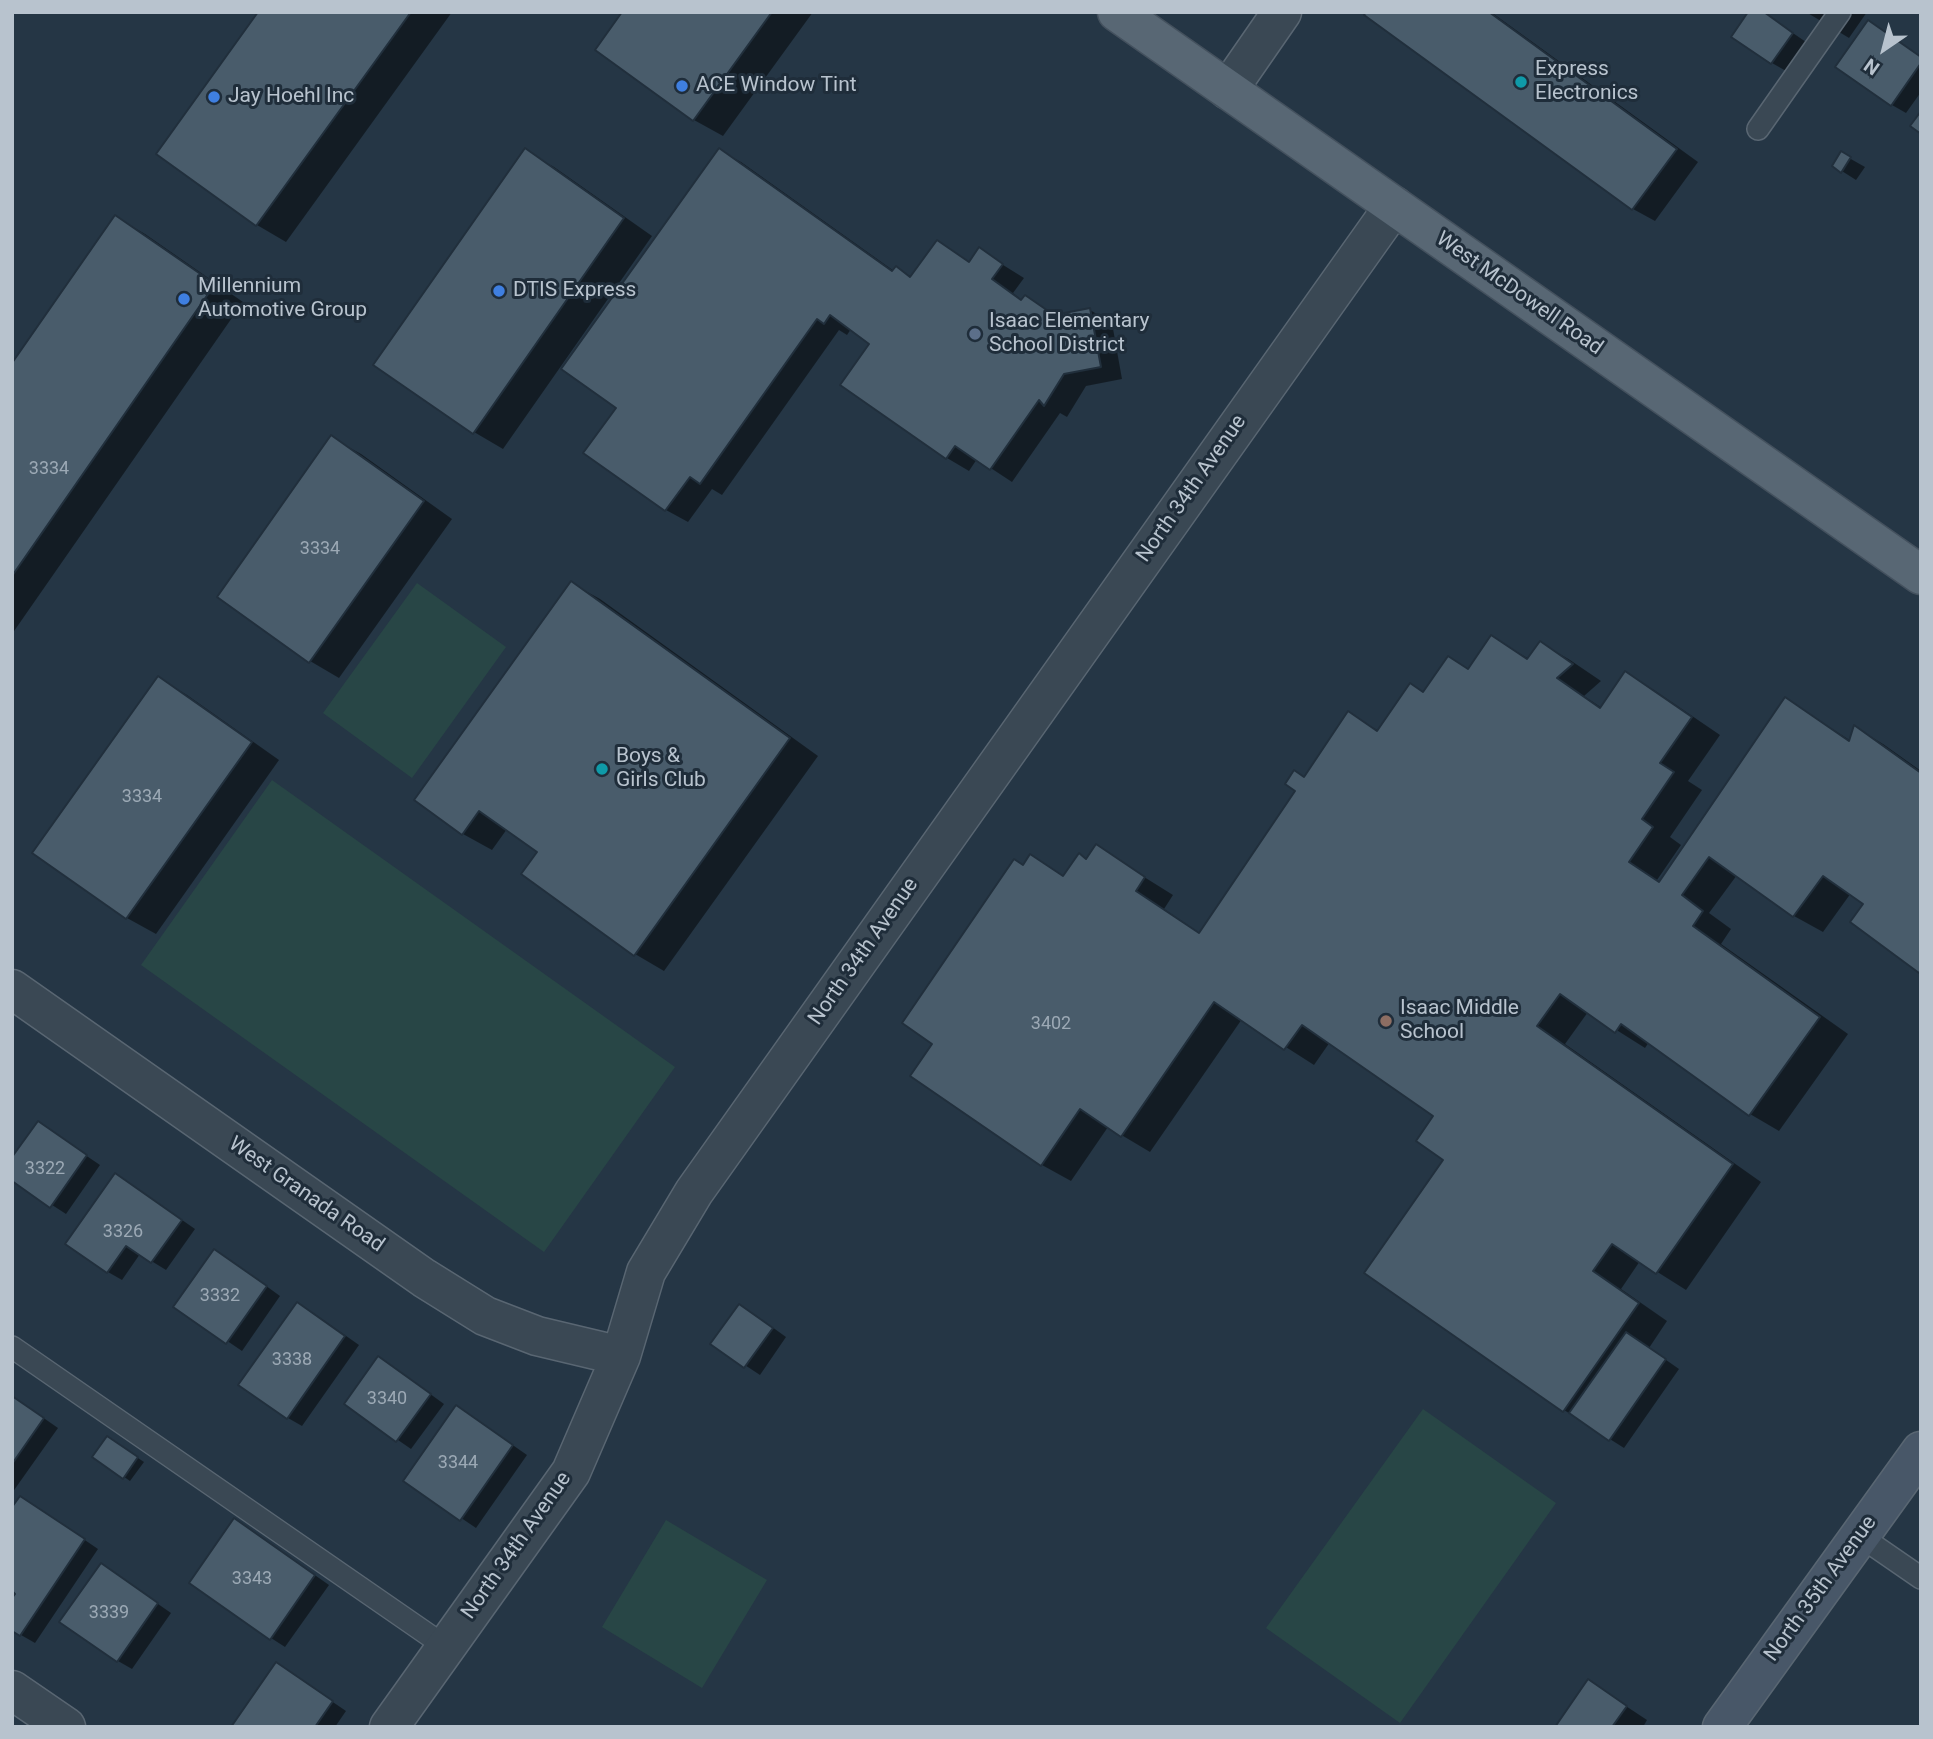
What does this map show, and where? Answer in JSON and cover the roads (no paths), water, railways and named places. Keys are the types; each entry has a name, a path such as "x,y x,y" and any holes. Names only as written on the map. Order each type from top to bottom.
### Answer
{"main road":[{"name":"West McDowell Road","path":"1117,12 1921,575"},
{"name":"North 35th Avenue","path":"1722,1727 1921,1451"}],"street":[{"path":"1228,90 1282,12"},
{"name":"North 34th Avenue","path":"389,1727 571,1472 621,1356 646,1272 694,1192 1394,206"},
{"name":"West Granada Road","path":"12,989 424,1278 485,1316 537,1336 621,1356"},
{"path":"12,1690 65,1727"}],"lane":[{"path":"1758,130 1840,12"},
{"path":"12,1347 446,1647"},
{"path":"1860,1536 1921,1578"}],"place":[{"name":"Express Electronics","path":"1521,82"},
{"name":"ACE Window Tint","path":"682,86"},
{"name":"Jay Hoehl Inc","path":"214,97"},
{"name":"DTIS Express","path":"499,291"},
{"name":"Millennium Automotive Group","path":"184,299"},
{"name":"Isaac Elementary School District","path":"975,334"},
{"name":"Boys & Girls Club","path":"602,769"},
{"name":"Isaac Middle School","path":"1386,1021"}]}
